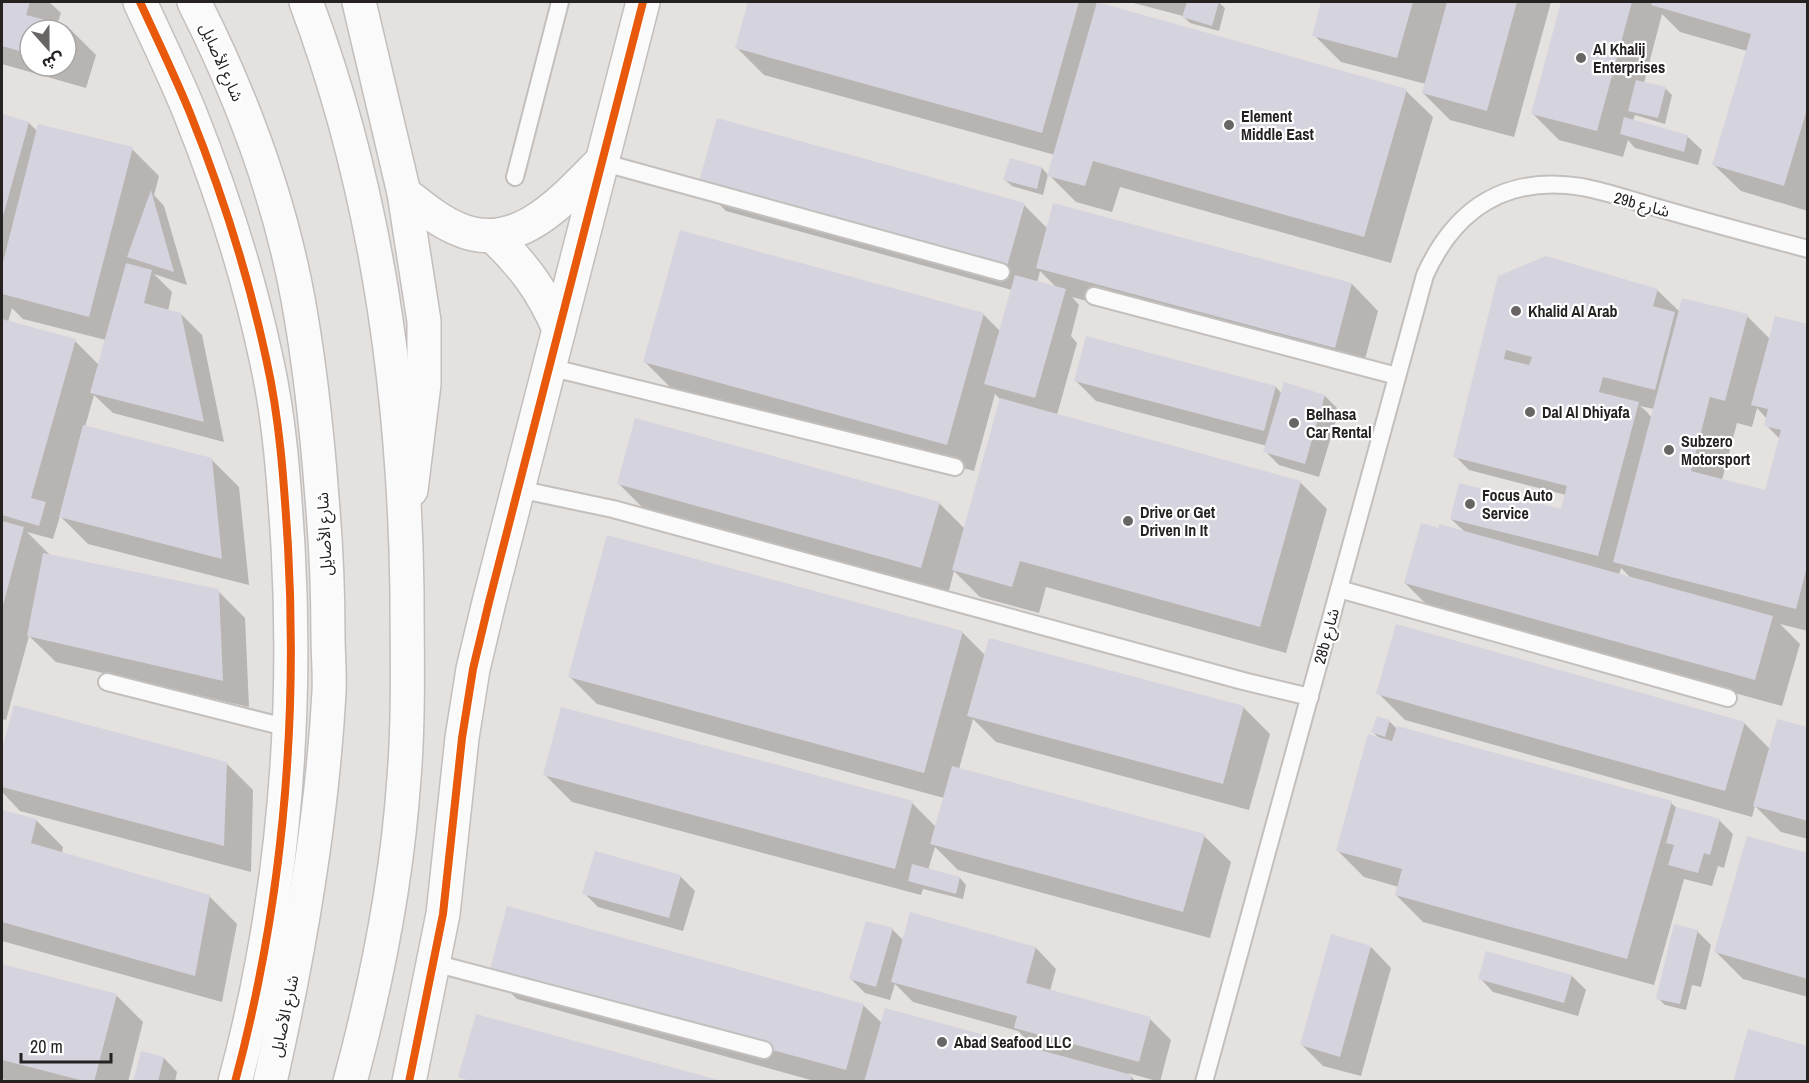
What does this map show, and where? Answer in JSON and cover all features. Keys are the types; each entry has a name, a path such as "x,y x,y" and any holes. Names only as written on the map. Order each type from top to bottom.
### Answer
{"street":[{"path":"140,2 189,111 213,172 240,255 267,361 279,425 291,601 291,691 287,780 278,869 263,958 235,1082"},
{"name":"شارع الأصايل","path":"194,2 240,103 263,166 283,232 298,298 309,365 324,527 329,690 322,771 301,934 270,1082"},
{"path":"306,2 341,111 368,216 387,322 400,429 406,537 408,709 398,849 357,1073"},
{"path":"360,2 404,193 421,300 425,352 424,384 406,537"},
{"path":"415,1080 443,914 462,738 473,669 643,2"},
{"path":"404,193 444,222 460,230 494,237 514,231 551,210 601,162"},
{"path":"494,237 532,279 548,303 560,329"}],"lane":[{"path":"515,177 561,2"},
{"path":"601,162 1000,272"},
{"name":"29b شارع","path":"1478,206 1509,190 1544,184 1583,188 1808,249"},
{"name":"28b شارع","path":"1204,1082 1425,275 1435,252 1454,226 1478,206"},
{"path":"1094,296 1397,376"},
{"path":"549,367 955,467"},
{"path":"518,489 613,509 1243,681 1310,697"},
{"path":"1339,590 1728,698"},
{"path":"107,682 289,728"},
{"path":"434,963 764,1050"}],"building":[{"path":"2,2 30,2 26,15 38,18 18,18 18,51 2,46"},
{"path":"748,2 1079,2 1042,133 735,48"},
{"name":"Element Middle East","path":"1097,2 1407,89 1364,237 1093,161 1085,186 1047,176"},
{"path":"1187,2 1219,2 1212,26 1182,17"},
{"path":"1321,2 1413,2 1397,58 1312,36"},
{"path":"1447,2 1517,2 1487,111 1422,93"},
{"name":"Al Khalij Enterprises","path":"1561,2 1632,2 1597,131 1531,114"},
{"path":"1652,2 1808,2 1808,106 1784,186 1712,165 1751,34 1651,5"},
{"path":"1636,80 1666,87 1658,118 1628,111"},
{"path":"2,114 29,122 2,220"},
{"path":"1624,117 1688,135 1684,152 1620,134"},
{"path":"717,118 1025,203 1006,270 698,185"},
{"path":"38,124 133,147 89,317 2,294 2,266"},
{"path":"1010,158 1042,167 1037,189 1003,180"},
{"path":"151,190 174,272 127,257"},
{"path":"1053,203 1352,283 1335,348 1036,268"},
{"path":"680,230 984,313 947,445 643,362"},
{"path":"1546,256 1658,289 1653,306 1675,312 1655,390 1603,377 1599,392 1639,402 1598,556 1450,519 1459,483 1561,509 1567,486 1453,457 1498,276","holes":["1506,350 1532,357 1529,365 1504,359"]},
{"path":"126,263 152,270 144,303 181,313 204,422 90,393"},
{"path":"1015,275 1066,289 1035,398 984,384"},
{"name":"Subzero Motorsport","path":"1682,298 1748,314 1725,401 1710,397 1691,471 1765,490 1781,430 1764,426 1768,409 1751,405 1775,316 1808,324 1808,563 1796,609 1613,562"},
{"path":"2,319 76,339 31,498 46,502 39,526 2,515"},
{"path":"1086,336 1276,386 1264,431 1074,381"},
{"name":"Belhasa Car Rental","path":"1284,382 1325,395 1305,464 1263,452"},
{"name":"Drive or Get Driven In It","path":"1000,398 1301,481 1260,627 1020,561 1012,587 952,570"},
{"path":"635,418 940,502 921,568 617,484"},
{"path":"83,425 212,458 222,559 59,517"},
{"path":"2,521 24,527 2,609"},
{"path":"1421,523 1439,528 1439,524 1773,616 1755,680 1404,583"},
{"path":"607,535 963,631 924,773 568,677"},
{"path":"43,553 219,589 223,681 27,636"},
{"path":"1396,624 1745,722 1725,791 1376,694"},
{"path":"989,638 1244,706 1223,784 967,716"},
{"path":"14,705 227,762 224,846 2,787 2,749"},
{"path":"561,707 913,801 895,869 543,775"},
{"path":"1377,716 1390,720 1385,737 1371,732"},
{"path":"1777,719 1808,727 1808,821 1753,806"},
{"path":"1397,726 1672,801 1627,959 1395,895 1402,869 1336,851 1368,734 1392,741"},
{"path":"952,766 1205,834 1183,912 930,844"},
{"path":"1676,807 1720,819 1710,855 1704,853 1698,873 1668,865 1674,845 1666,843"},
{"path":"2,810 37,819 31,843 210,895 195,976 2,922"},
{"path":"1747,836 1808,853 1808,979 1714,952"},
{"path":"595,851 681,875 669,918 582,894"},
{"path":"912,864 960,877 956,894 908,881"},
{"path":"507,906 864,1004 846,1070 489,973"},
{"path":"910,912 1036,947 1026,983 1151,1017 1139,1062 1014,1028 1017,1016 891,982"},
{"path":"866,921 893,928 876,987 849,979"},
{"path":"1674,924 1698,930 1680,1004 1656,999"},
{"path":"1331,934 1371,946 1340,1057 1300,1045"},
{"path":"1486,951 1572,975 1564,1003 1478,979"},
{"path":"2,964 117,994 94,1082 2,1060"},
{"name":"Abad Seafood LLC","path":"885,1008 1132,1075 1130,1082 864,1082"},
{"path":"476,1014 722,1082 473,1082 458,1077"},
{"path":"1748,1029 1808,1046 1808,1082 1733,1082"},
{"path":"141,1051 164,1057 158,1082 133,1082"}],"cycle path":[{"path":"140,2 190,113 233,234 266,358 275,405 283,475 291,614 291,681 283,816 265,950 235,1082"},
{"path":"409,1082 443,914 462,738 473,669 643,2"}],"place":[{"name":"Al Khalij Enterprises","path":"1581,58"},
{"name":"Element Middle East","path":"1229,125"},
{"name":"Khalid Al Arab","path":"1516,311"},
{"name":"Dal Al Dhiyafa","path":"1530,412"},
{"name":"Belhasa Car Rental","path":"1294,423"},
{"name":"Subzero Motorsport","path":"1669,450"},
{"name":"Focus Auto Service","path":"1470,504"},
{"name":"Drive or Get Driven In It","path":"1128,521"},
{"name":"Abad Seafood LLC","path":"942,1042"}]}
